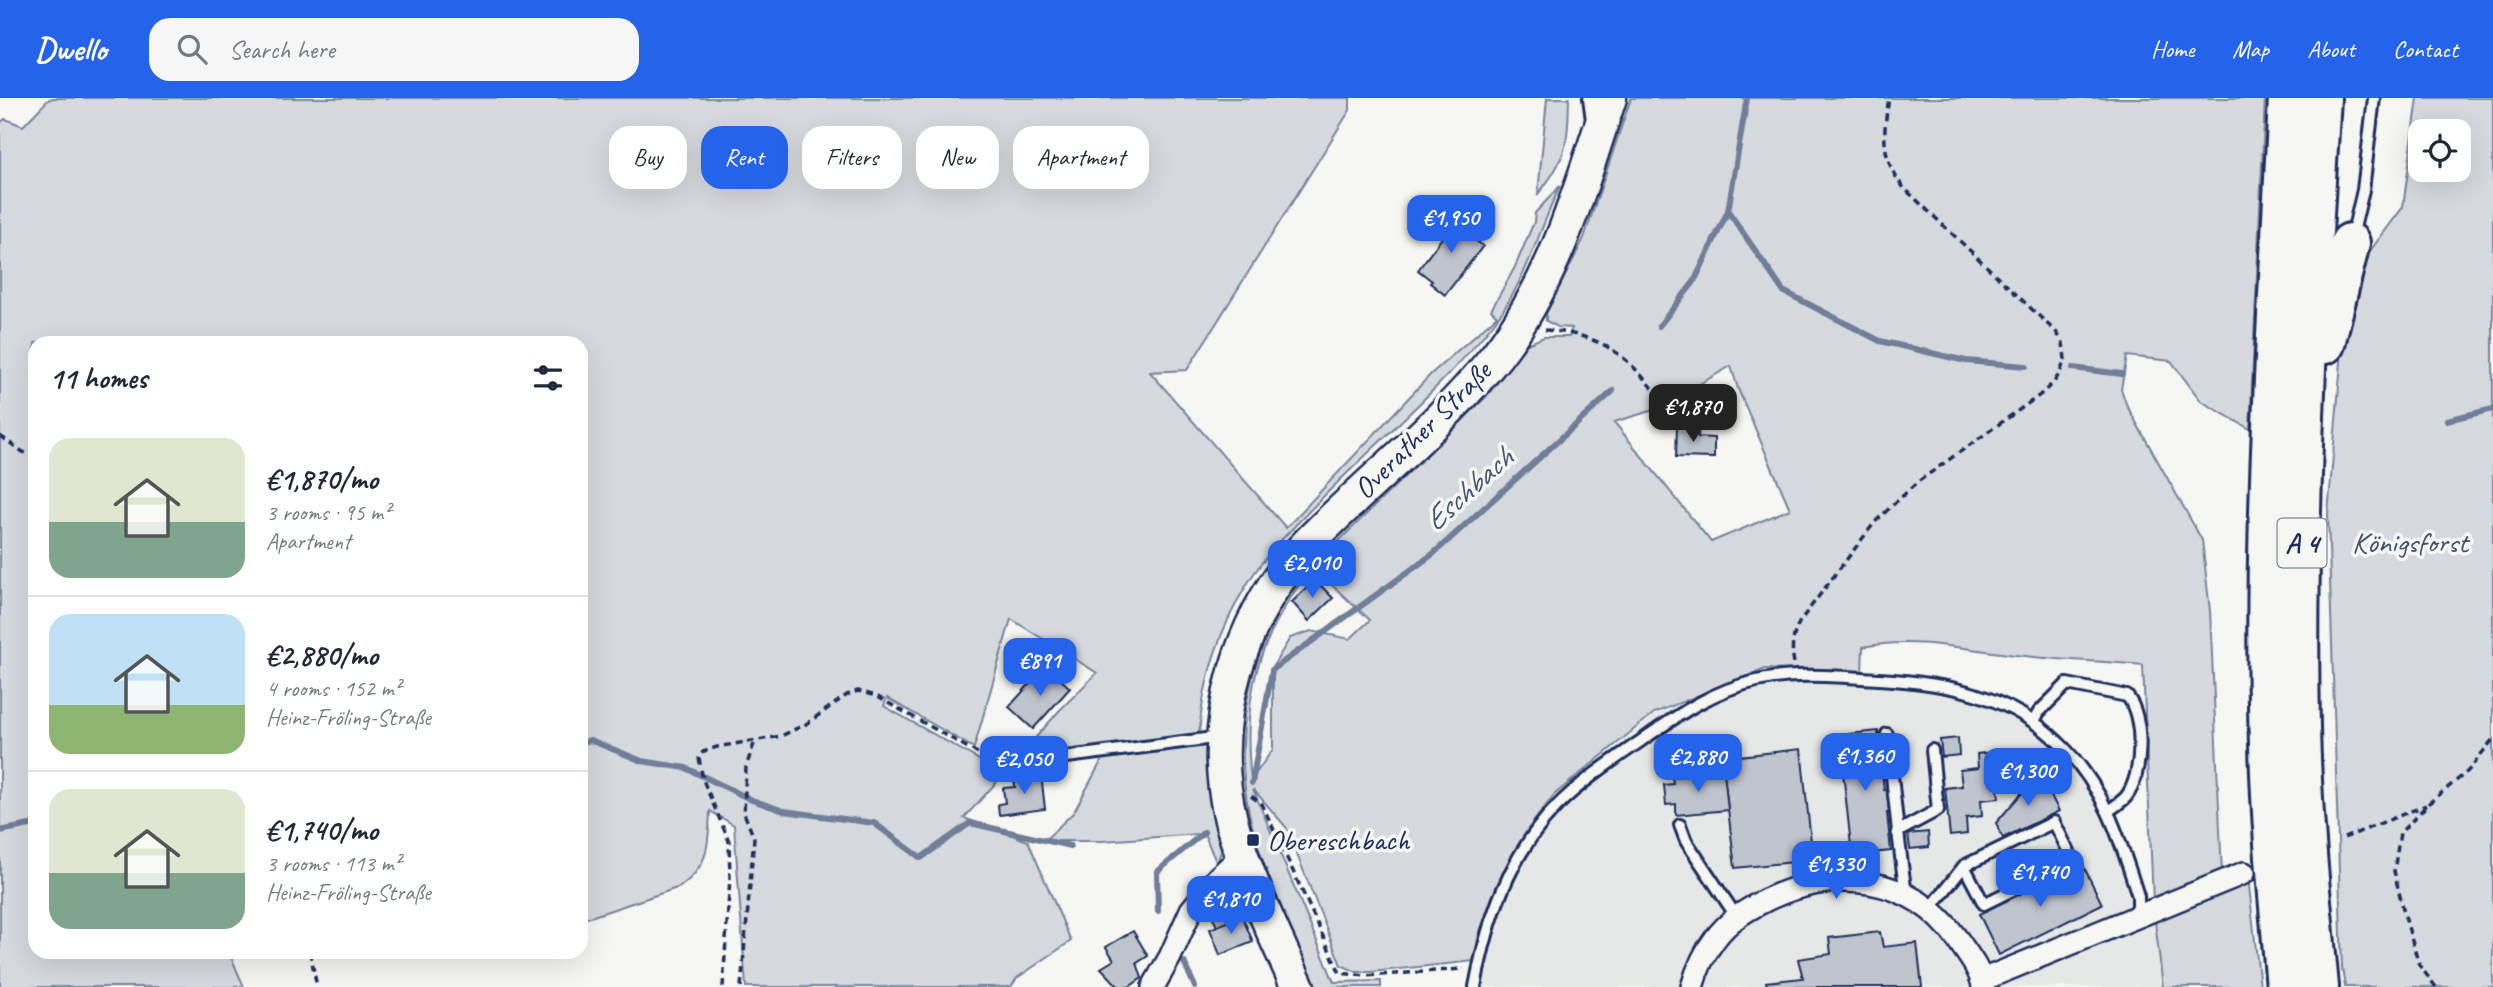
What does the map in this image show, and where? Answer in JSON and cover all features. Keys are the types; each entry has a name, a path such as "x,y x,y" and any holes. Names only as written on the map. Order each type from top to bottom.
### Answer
{"highway":[{"name":"A 4","path":"2286,987 2271,782 2268,631 2272,430 2288,98"},
{"name":"A 4","path":"2319,987 2306,841 2300,618 2305,427 2321,98"},
{"path":"2305,427 2350,243"}],"main road":[{"name":"Overather Straße","path":"1298,987 1242,855 1230,818 1224,775 1224,737 1231,687 1239,658 1249,631 1277,582 1311,541 1446,412 1488,366 1517,327 1545,280 1578,196 1610,98"}],"street":[{"path":"1153,987 1191,910 1218,877 1242,855"},
{"path":"1692,987 1698,966 1715,939 1736,916 1786,890 1822,881 1877,883 1930,909 1951,930 1982,983 2244,873"}],"lane":[{"path":"1590,98 1595,144"},
{"path":"2350,243 2363,190 2374,98"},
{"path":"1475,987 1482,944 1501,893 1527,844 1558,805 1608,764 1684,711 1715,694 1759,680 1798,675 1942,685 1993,699 2034,721 2062,745 2085,771 2108,811 2138,896 2138,908 2132,918"},
{"path":"2034,721 2039,712 2067,684 2127,696 2137,713 2137,775 2126,797 2108,811"},
{"path":"1886,734 1906,895"},
{"path":"991,760 1013,764 1224,737"},
{"path":"1897,832 1938,810 1932,750"},
{"path":"1930,909 1964,866 2053,822 2073,860 1984,904 1964,866"},
{"path":"1680,825 1686,841 1736,916"}],"path":[{"path":"1798,675 1791,648 1794,633 1812,604 1875,523 1919,481 2039,395 2060,373 2065,359 2063,344 2057,332 1904,188 1894,175 1887,162 1885,142 1889,98"},
{"path":"1517,327 1560,331 1600,341 1628,360 1644,376 1662,402"},
{"path":"0,436 28,454"},
{"path":"723,987 730,877 729,841 703,780 699,758 702,751 781,736 806,724 847,695 858,691 876,696 991,760"},
{"path":"2436,987 2419,965 2394,871 2400,833 2428,804 2468,771 2493,739"},
{"path":"741,987 754,838 744,813 746,767 755,741"},
{"path":"1224,775 1262,804 1340,973 1366,976 1478,968"},
{"path":"2344,838 2428,804"},
{"path":"311,959 317,987"}],"shaded area":[{"path":"1765,673 1954,680 2027,706 2112,795 2155,921 2163,987 1474,987 1481,935 1495,897 1529,830 1555,798 1655,715"}],"green space":[{"path":"52,98 1350,98 1350,110 1187,370 1150,372 1286,528 1431,374 1497,316 1491,310 1515,267 1534,222 1535,213 1560,186 1516,289 1496,320 1434,389 1293,528 1249,581 1229,617 1214,655 1204,695 1199,736 1016,760 1097,673 1011,619 974,748 887,698 884,706 1004,774 964,818 1028,841 1071,941 1017,978 1011,987 746,987 734,825 710,811 706,854 690,879 680,887 588,918 588,336 28,336 28,959 232,959 244,987 0,987 0,123 5,119 23,126"},
{"path":"1547,98 1569,98 1568,127 1560,160 1538,194"},
{"path":"1631,98 2265,98 2250,429 2201,401 2171,361 2127,356 2121,389 2127,406 2202,540 2210,611 2222,874 2153,901 2143,665 2025,656 1936,644 1881,644 1863,647 1862,673 1765,669 1654,713 1554,795 1528,829 1494,896 1479,934 1474,961 1371,972 1357,972 1341,965 1286,827 1253,789 1334,982 1381,981 1381,987 1316,987 1265,867 1249,814 1244,778 1246,707 1266,638 1282,606 1303,576 1312,568 1279,617 1258,667 1249,719 1251,780 1273,749 1273,666 1290,638 1311,631 1350,639 1370,620 1312,567 1486,397 1527,344 1544,337 1569,337 1572,328 1558,327 1546,321 1546,314 1584,238","holes":["1731,366 1738,389 1790,509 1711,542 1614,422 1654,410"]},
{"name":"Königsforst","path":"2418,98 2493,98 2493,987 2345,987 2342,968 2328,514 2348,280 2403,207 2408,171 2408,182 2471,182 2471,119 2415,119"},
{"path":"1203,744 1209,746 1223,844 1217,864 1203,831 1199,834 1102,841 1044,841 1074,812 1103,758"},
{"path":"2248,877 2260,987 2163,987 2155,921"}],"building":[{"path":"1450,211 1469,226 1465,232 1483,246 1445,295 1418,270 1450,227 1443,221"},
{"path":"1677,426 1698,426 1698,437 1714,438 1714,458 1676,457"},
{"path":"1315,580 1333,598 1309,621 1292,602"},
{"path":"1046,666 1070,688 1033,729 1009,707"},
{"path":"1878,731 1884,790 1888,789 1891,812 1887,813 1891,851 1852,855 1839,735"},
{"path":"1958,738 1959,755 1942,757 1940,740"},
{"path":"1801,749 1813,860 1735,868 1722,758"},
{"path":"1994,752 1999,798 1981,800 1982,816 1966,818 1967,834 1950,836 1945,788 1962,786 1960,770 1978,768 1977,754"},
{"path":"1724,772 1728,810 1676,815 1676,804 1666,805 1664,785 1673,784 1672,777"},
{"path":"2039,773 2059,811 2003,838 1996,823"},
{"path":"1041,774 1045,809 999,815 998,804 1005,803 1003,788 1015,787 1014,777"},
{"path":"1928,832 1929,847 1910,849 1908,834"},
{"path":"2082,863 2102,904 1999,955 1979,914"},
{"path":"1232,890 1242,916 1217,927 1206,900"},
{"path":"1242,916 1253,942 1220,955 1210,929"},
{"path":"1133,931 1148,956 1137,963 1142,978 1129,987 1119,987 1101,968 1114,960 1106,947"},
{"path":"1880,932 1883,947 1917,943 1922,987 1767,987 1766,982 1803,978 1798,959 1831,954 1829,938"}],"waterway":[{"name":"Eschbach","path":"1659,326 1694,282 1728,211 1747,98"},
{"path":"1728,211 1783,291 1880,341 1966,361 2026,366"},
{"path":"2073,368 2122,374"},
{"name":"Eschbach","path":"1252,783 1272,670 1433,554 1613,391"},
{"path":"2447,420 2493,409"},
{"path":"588,741 642,761 686,768 752,800 784,811 874,823 921,858 970,823 1070,846"},
{"path":"0,831 28,825"},
{"name":"Eschbach","path":"1158,911 1157,872 1204,832"},
{"name":"Eschbach","path":"1184,962 1195,987"}],"place":[{"name":"Obereschbach","path":"1253,840"}]}
